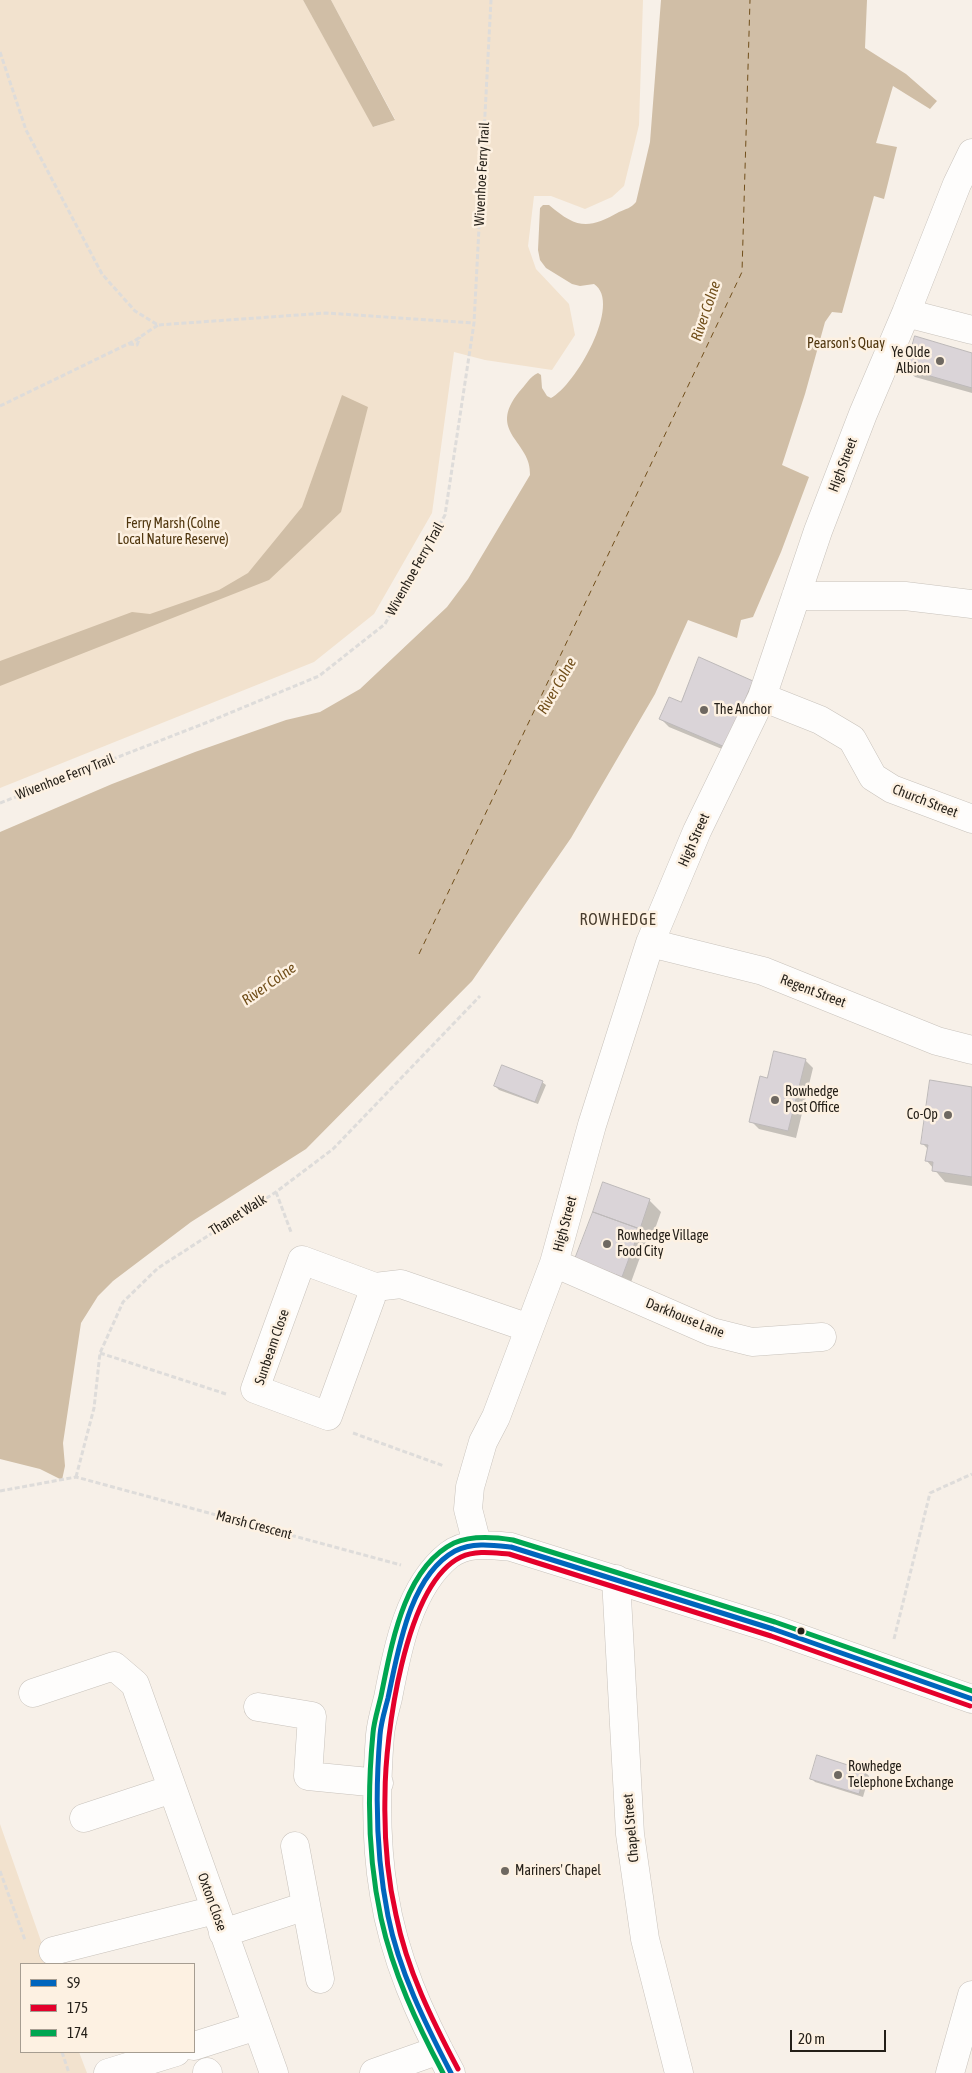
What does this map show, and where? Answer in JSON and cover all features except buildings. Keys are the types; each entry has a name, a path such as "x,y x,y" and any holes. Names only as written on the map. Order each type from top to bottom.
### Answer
{"street":[{"name":"High Street","path":"477,1544 468,1509 473,1477 483,1442 496,1417 554,1264 592,1125 650,943 697,830 762,697 796,596 863,414 906,313 957,184 972,152"},
{"path":"906,313 972,330"},
{"path":"796,596 905,596 972,604"},
{"name":"Church Street","path":"762,697 820,720 852,739 873,777 892,789 972,819"},
{"name":"Regent Street","path":"650,943 763,971 937,1041 972,1050"},
{"path":"302,1260 375,1287 401,1284 529,1328"},
{"name":"Sunbeam Close","path":"302,1260 256,1389 328,1416"},
{"name":"Darkhouse Lane","path":"554,1264 712,1332 752,1342 822,1337"},
{"path":"328,1416 375,1287"},
{"path":"374,2073 445,2062 415,2000 396,1948 384,1894 378,1838 380,1733 394,1668 412,1609 431,1573 450,1554 477,1544 511,1547 616,1579 887,1668 972,1699"},
{"name":"Chapel Street","path":"616,1579 630,1834 645,1939 678,2073"},
{"name":"Oxton Close","path":"32,1694 114,1666 136,1684 151,1731 274,2073"},
{"path":"258,1707 312,1716 308,1776 379,1783"},
{"path":"84,1818 172,1789"},
{"path":"295,1846 320,1979"},
{"path":"53,1951 306,1906"},
{"path":"950,2073 972,1995"},
{"path":"195,2046 257,2026"},
{"path":"108,2073 173,2053"}],"path":[{"name":"Wivenhoe Ferry Trail","path":"0,803 208,722 319,676 385,624 446,515 474,323 491,0"},
{"path":"0,52 26,130 102,274 135,311 158,325"},
{"path":"0,406 129,344 158,325 326,313 428,318 474,323"},
{"name":"Thanet Walk","path":"76,1477 94,1408 100,1353 123,1302 158,1268 276,1192 333,1149 480,996"},
{"path":"276,1192 302,1260"},
{"path":"100,1353 241,1399 256,1389"},
{"path":"328,1416 344,1430 473,1477"},
{"path":"887,1668 930,1493 972,1474"},
{"path":"0,1491 76,1477"},
{"name":"Marsh Crescent","path":"76,1477 431,1573"},
{"path":"0,1871 27,1946"},
{"path":"62,2053 68,2073"}],"green space":[{"name":"Ferry Marsh (Colne Local Nature Reserve)","path":"0,0 303,0 374,127 395,119 331,0 643,0 639,125 624,186 612,197 585,209 551,196 534,196 528,246 536,269 569,304 575,335 552,370 485,360 454,352 432,513 374,614 314,662 0,788"},
{"path":"0,1824 49,1963 20,1963 20,2053 79,2053 87,2073 0,2073"}],"water":[{"path":"303,0 331,0 395,120 373,127"},
{"name":"River Colne","path":"661,0 867,0 865,48 906,74 937,101 930,109 893,86 876,143 897,147 884,199 874,196 842,313 832,312 825,322 805,394 782,465 809,477 781,552 753,617 741,620 737,638 688,620 655,694 571,838 472,981 306,1149 191,1222 113,1281 98,1296 81,1323 63,1443 65,1466 62,1480 40,1469 0,1459 0,832 112,784 195,752 286,720 320,712 360,689 447,607 468,579 530,475 529,463 509,427 507,417 510,406 532,376 538,373 541,375 542,388 547,396 551,398 561,390 583,362 599,325 603,308 601,294 594,284 580,286 572,284 546,268 540,260 538,250 540,208 543,205 549,205 558,213 575,222 590,224 608,218 636,202 650,142"},
{"path":"342,395 368,407 341,512 269,580 0,686 0,661 132,612 150,614 219,590 248,573 302,507"}],"ferry route":[{"path":"419,954 742,272 750,0"}],"transit line":[{"name":"174","path":"443,2073 407,1998 386,1938 373,1872 369,1803 375,1719 395,1633 411,1590 422,1571 437,1555 461,1540 476,1538 513,1540 775,1622 972,1691"},
{"name":"S9","path":"451,2073 414,1996 393,1936 381,1871 377,1803 381,1725 401,1638 416,1596 427,1578 439,1563 455,1551 475,1545 511,1547 773,1629 972,1699"},
{"name":"175","path":"458,2069 421,1994 401,1935 388,1870 385,1810 386,1770 394,1702 412,1629 425,1598 441,1573 461,1557 479,1553 509,1554 771,1636 970,1706"}],"place":[{"name":"Ye Olde Albion","path":"940,361"},
{"name":"The Anchor","path":"704,710"},
{"name":"Rowhedge Post Office","path":"775,1100"},
{"name":"Co-Op","path":"948,1115"},
{"name":"Rowhedge Village Food City","path":"607,1244"},
{"name":"Rowhedge Telephone Exchange","path":"838,1775"},
{"name":"Mariners' Chapel","path":"505,1871"}],"district":[{"name":"ROWHEDGE","path":"618,920"}],"park label":[{"name":"Pearson's Quay","path":"846,344"}]}
